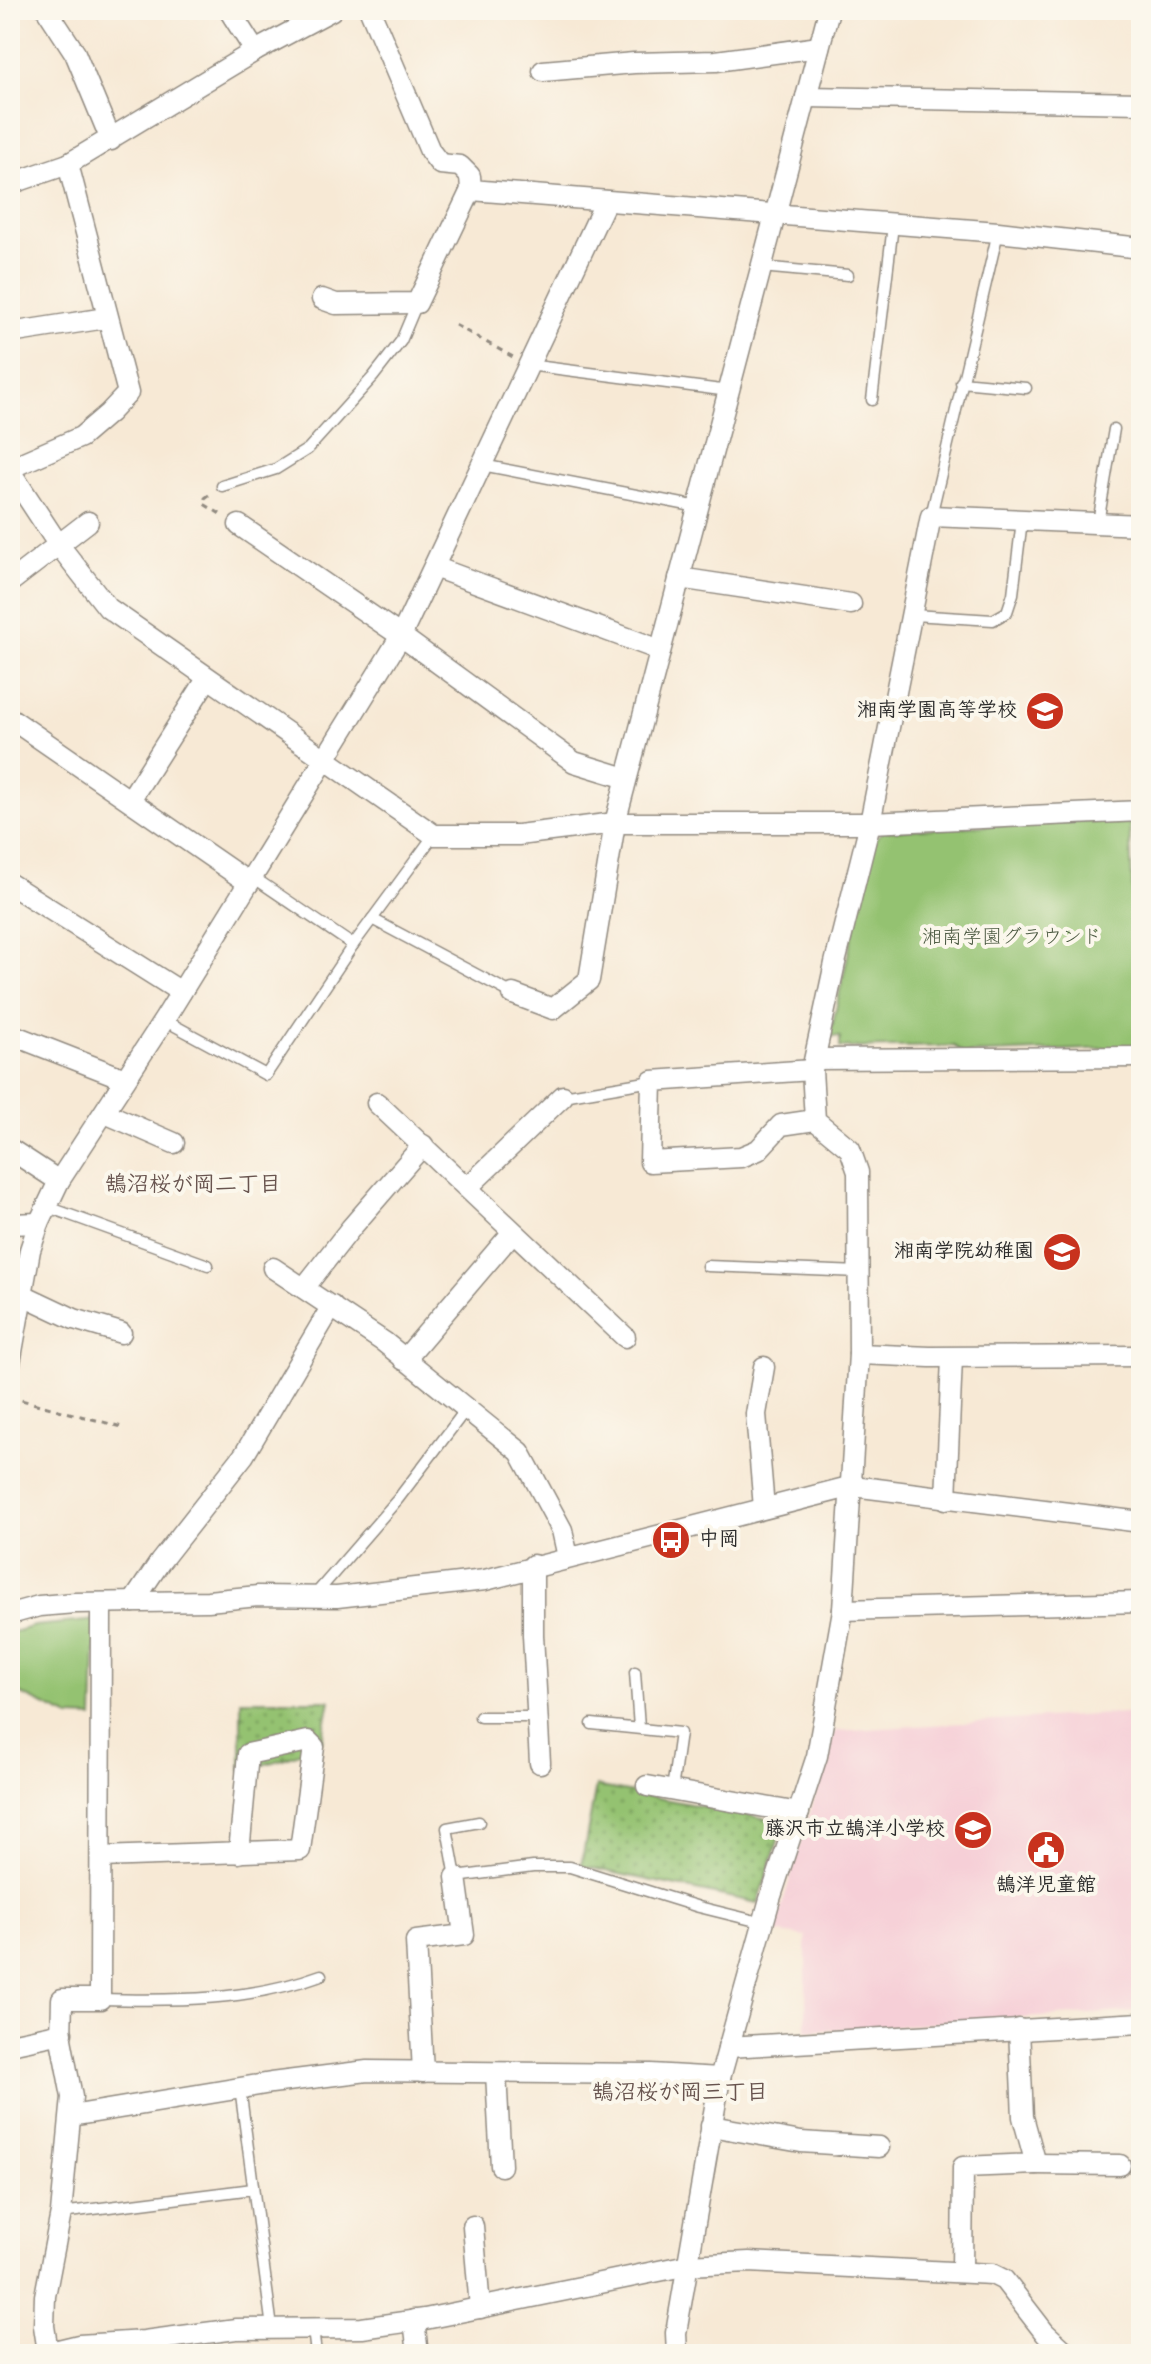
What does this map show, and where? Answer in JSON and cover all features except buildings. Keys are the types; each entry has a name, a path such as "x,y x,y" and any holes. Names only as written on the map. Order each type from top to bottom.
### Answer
{"street":[{"path":"47,10 68,38 111,140"},
{"path":"229,10 255,51"},
{"path":"10,184 68,164 255,51 332,10"},
{"path":"322,299 336,304 417,303 471,190 470,176 460,166 440,164 430,151 370,10"},
{"path":"513,994 553,1009 589,980 615,823 626,778 829,10"},
{"path":"543,71 634,63 716,61 819,47"},
{"path":"806,97 1141,103"},
{"path":"68,164 128,393 81,437 10,469 58,544 108,608 434,835 518,835 615,823 870,823 1141,811"},
{"path":"471,190 998,232 1141,248"},
{"path":"10,1363 30,1250 59,1181 164,1020 401,636 606,201"},
{"path":"10,333 106,318"},
{"path":"815,1120 813,1064 870,823 931,516 1141,525"},
{"path":"10,582 88,522"},
{"path":"239,525 401,636 574,762 626,778"},
{"path":"434,567 660,650"},
{"path":"679,578 851,604"},
{"path":"130,800 207,679"},
{"path":"10,718 251,880"},
{"path":"10,884 181,992"},
{"path":"10,1034 125,1079"},
{"path":"677,2354 676,2333 720,2078 764,1923 817,1756 843,1610 853,1486 860,1272 858,1172 850,1149 815,1120 781,1125 758,1150 741,1157 650,1162 652,1081 813,1064 1141,1057"},
{"path":"468,1187 563,1096"},
{"path":"377,1103 625,1337"},
{"path":"105,1113 174,1143"},
{"path":"304,1288 423,1145"},
{"path":"10,1149 59,1181"},
{"path":"10,1224 43,1215"},
{"path":"404,1360 513,1232"},
{"path":"273,1268 384,1342 520,1452 562,1530 568,1557"},
{"path":"21,1294 74,1319 121,1333"},
{"path":"133,1602 160,1562 244,1455 332,1306"},
{"path":"859,1354 952,1358 1141,1356"},
{"path":"946,1499 952,1358"},
{"path":"764,1367 756,1414 764,1508"},
{"path":"10,1614 39,1606 208,1601 258,1596 313,1598 473,1581 853,1486 1141,1522"},
{"path":"533,1565 540,1763"},
{"path":"843,1610 1141,1602"},
{"path":"101,1605 100,1999 62,1999 62,2033 72,2097 61,2213 45,2296 45,2353 79,2345 144,2341 236,2329 362,2328 480,2308 688,2265 749,2262 992,2274 1004,2280 1045,2333 1068,2354"},
{"path":"101,1857 239,1853 300,1850 314,1747 308,1741 248,1754 239,1853"},
{"path":"647,1786 799,1813"},
{"path":"423,2072 416,1941 464,1935 456,1877"},
{"path":"728,2047 1141,2023"},
{"path":"1019,2029 1023,2117 1036,2164"},
{"path":"10,2044 62,2033"},
{"path":"71,2116 367,2071 651,2074 720,2078"},
{"path":"496,2073 501,2166"},
{"path":"711,2126 801,2142 879,2147"},
{"path":"962,2271 963,2167 1120,2165"},
{"path":"473,2226 480,2308"},
{"path":"414,2320 418,2354"}],"lane":[{"path":"872,400 893,225"},
{"path":"931,516 998,232"},
{"path":"761,267 848,275"},
{"path":"222,486 276,469 308,449 401,341 417,303"},
{"path":"527,365 729,391"},
{"path":"961,382 1026,388"},
{"path":"1098,523 1114,429"},
{"path":"482,465 698,507"},
{"path":"913,615 993,620 1007,612 1013,594 1022,520"},
{"path":"164,1020 266,1075 353,945 434,835"},
{"path":"251,880 353,945"},
{"path":"372,919 513,994"},
{"path":"563,1096 652,1081"},
{"path":"43,1215 208,1265"},
{"path":"707,1266 860,1272"},
{"path":"313,1598 398,1499 467,1408"},
{"path":"635,1672 639,1728"},
{"path":"480,1717 536,1717"},
{"path":"592,1724 680,1733 672,1790"},
{"path":"479,1822 447,1828 456,1877 533,1867 570,1867 699,1907 764,1923"},
{"path":"100,1999 212,1999 285,1987 321,1975"},
{"path":"240,2088 272,2328"},
{"path":"61,2213 253,2189"},
{"path":"313,2329 316,2354"}],"path":[{"path":"455,325 527,365"},
{"path":"222,486 205,498 204,504 239,525"},
{"path":"10,1397 122,1427"}],"shaded area":[{"name":"藤沢市立鵠洋小学校","path":"1141,1712 1141,2011 806,2031 806,1937 774,1932 835,1731"}],"green space":[{"name":"湘南学園グラウンド","path":"1129,818 1140,1047 964,1054 954,1046 840,1048 840,1037 830,1036 873,841 883,831"},
{"path":"96,1620 93,1718 70,1717 10,1689 10,1633 34,1626"},
{"path":"241,1700 330,1700 322,1741 294,1755 241,1770"},
{"path":"596,1786 784,1822 758,1903 581,1866"}],"place":[{"name":"湘南学園高等学校","path":"1045,711"},
{"name":"湘南学院幼稚園","path":"1062,1252"},
{"name":"中岡","path":"671,1540"},
{"name":"藤沢市立鵠洋小学校","path":"973,1830"},
{"name":"鵠洋児童館","path":"1046,1850"}],"district":[{"name":"鵠沼桜が岡二丁目","path":"193,1185"},
{"name":"鵠沼桜が岡三丁目","path":"680,2093"}]}
